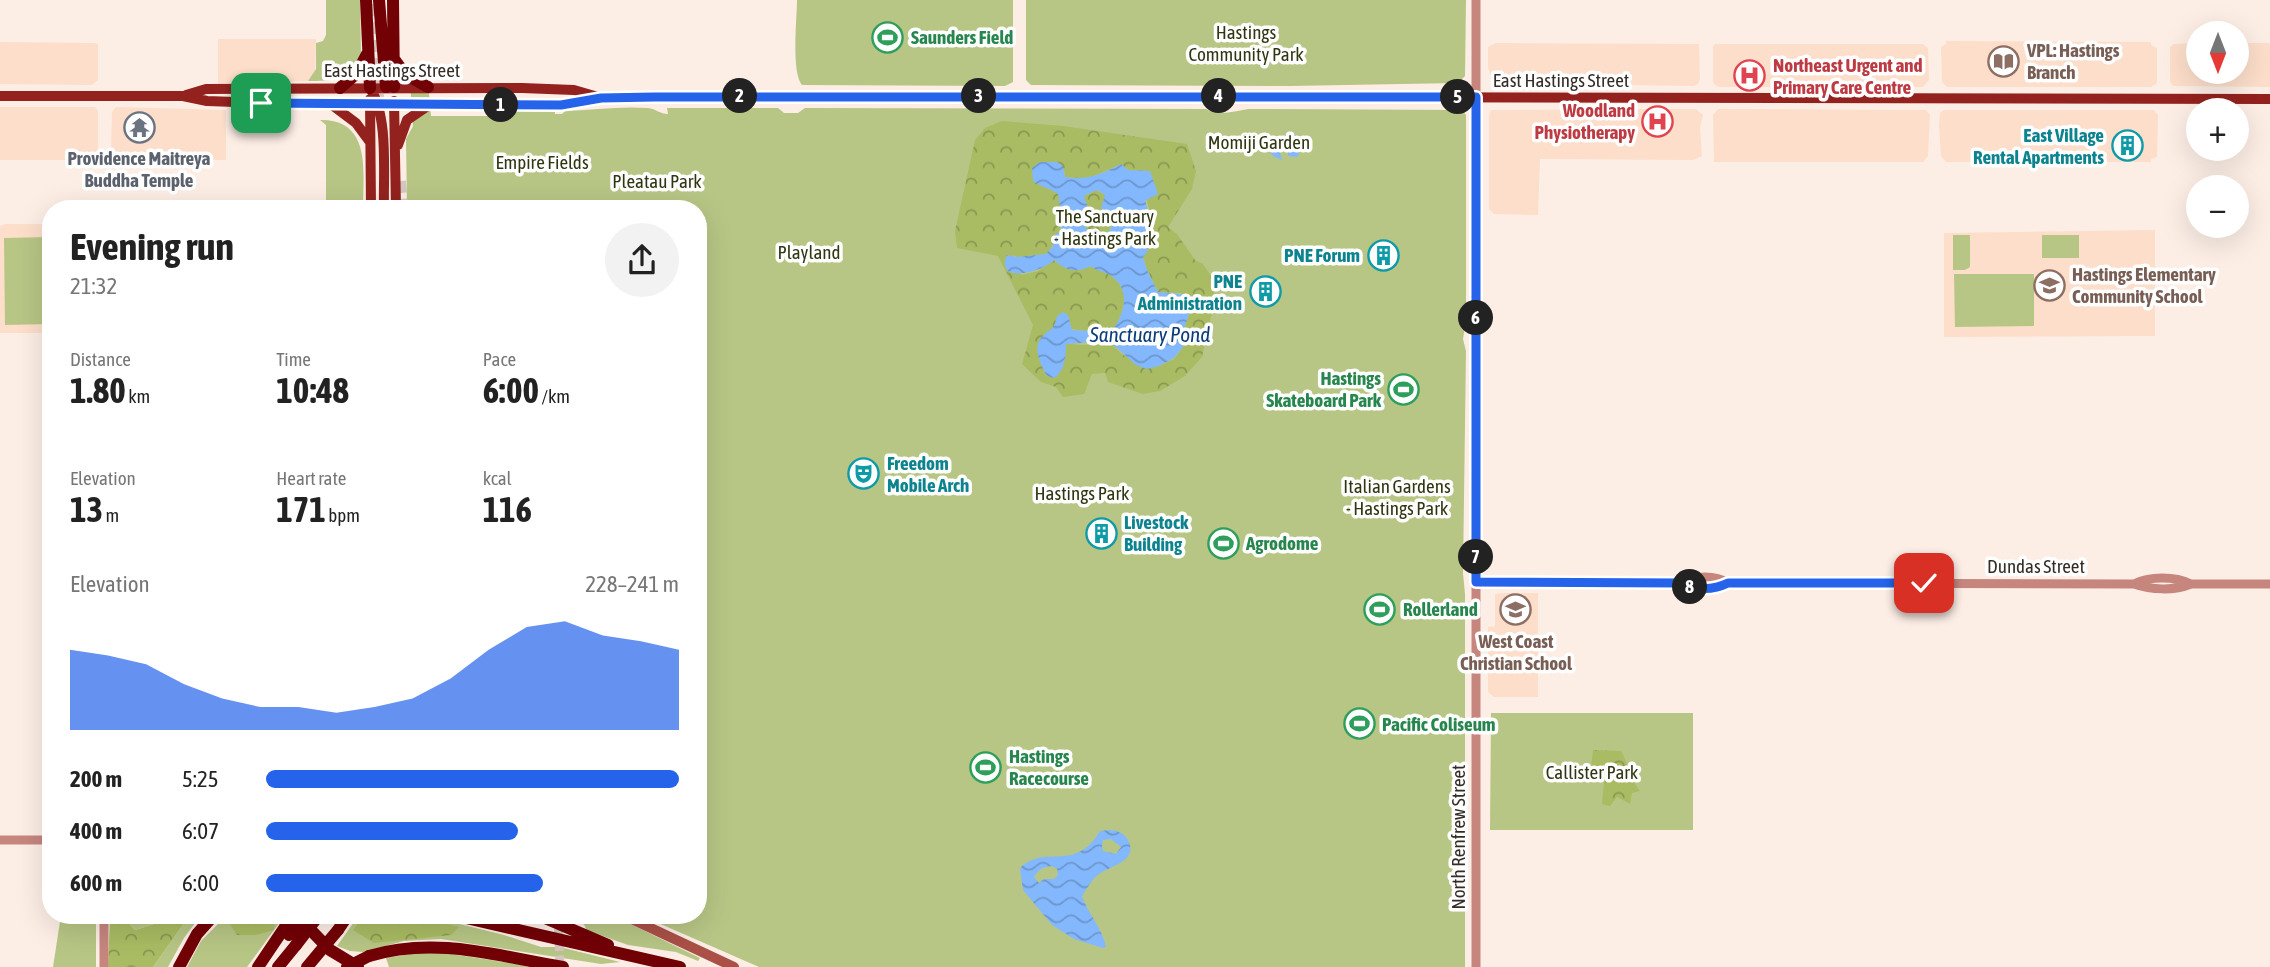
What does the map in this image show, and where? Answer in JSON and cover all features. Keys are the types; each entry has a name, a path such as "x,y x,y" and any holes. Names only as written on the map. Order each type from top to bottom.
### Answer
{"highway":[{"path":"366,0 370,88"},
{"path":"379,0 390,87"},
{"path":"390,87 394,58 394,0"},
{"path":"340,88 362,67 369,50"},
{"path":"394,58 405,74 428,87"},
{"path":"179,967 197,934 206,924"},
{"path":"290,936 292,924"},
{"path":"278,967 297,924"},
{"path":"260,967 290,936 307,924"},
{"path":"308,924 330,950 358,967"},
{"path":"307,967 342,924"},
{"path":"494,924 680,967"},
{"path":"560,924 638,956"},
{"path":"347,967 369,956 402,948 437,946 563,967"}],"main road":[{"path":"390,87 394,105 396,200"},
{"name":"East Hastings Street","path":"183,96 206,89 428,87 574,90 601,98"},
{"path":"370,88 383,200"},
{"name":"East Hastings Street","path":"0,96 183,96 208,101 332,105 561,105 601,98 2270,99"},
{"path":"332,105 356,123 370,142"},
{"path":"371,200 370,142 374,105"},
{"path":"396,155 401,132 407,120 429,105"},
{"path":"642,924 734,967"}],"street":[{"name":"North Renfrew Street","path":"1476,0 1476,967"},
{"name":"Dundas Street","path":"1476,582 1681,583 1687,587 1705,588 1721,587 1728,583 2134,584 2153,588 2183,587 2191,584 2270,584"},
{"path":"0,840 42,840"},
{"path":"104,924 104,967"}],"shaded area":[{"path":"218,39 316,39 315,73 308,81 218,84"},
{"path":"1946,41 2151,42 2151,45 2157,48 2157,83 2151,87 1947,87 1942,82 1941,47"},
{"path":"0,42 98,44 98,80 92,85 0,84"},
{"path":"1496,43 1699,44 1700,78 1694,86 1498,83 1492,80 1488,67 1488,47"},
{"path":"2249,43 2270,43 2270,87 2173,86 2170,82 2170,47 2186,44 2186,84 2249,84"},
{"path":"1715,44 1923,44 1928,48 1929,80 1923,87 1719,87 1713,82"},
{"path":"0,107 95,107 98,111 98,155 93,157 93,160 0,160"},
{"path":"116,107 226,110 226,160 116,159 111,154 112,112"},
{"path":"1696,109 1703,115 1700,128 1702,156 1693,160 1540,159 1538,215 1494,214 1489,209 1491,110"},
{"path":"1718,109 1926,110 1930,115 1928,156 1923,162 1714,162 1713,115"},
{"path":"1944,110 2154,110 2158,115 2157,157 2151,159 2151,162 1946,162 1941,156 1939,126 1940,113"},
{"path":"42,224 42,333 0,333 0,226"},
{"name":"Hastings Elementary Community School","path":"2155,230 2155,336 1944,337 1944,233"},
{"path":"1538,593 1538,697 1494,697 1488,692 1488,627 1495,626 1495,594"}],"green space":[{"path":"326,0 360,0 361,56 358,64 347,75 332,80 308,81 316,69 316,43 323,41 326,35"},
{"path":"797,0 1013,0 1013,82 1005,86 802,85 796,57"},
{"name":"Hastings Community Park","path":"1026,0 1466,0 1465,76 1458,83 1290,86 1031,85 1026,80"},
{"name":"Hastings Park","path":"409,68 427,71 431,116 494,116 519,111 555,111 555,114 562,114 565,111 627,107 648,108 668,114 667,108 778,108 784,113 798,113 805,108 1206,109 1221,113 1248,109 1462,110 1466,115 1466,320 1463,339 1466,351 1463,573 1465,828 1458,833 1458,849 1465,856 1465,967 759,967 661,924 707,924 707,200 407,200 406,139 413,126"},
{"path":"320,120 337,122 349,128 356,138 363,164 363,200 326,200 326,125"},
{"path":"1002,121 1063,126 1187,144 1196,171 1192,189 1168,227 1177,234 1195,260 1203,264 1213,279 1215,299 1202,357 1185,376 1160,391 1143,394 1108,382 1105,373 1092,374 1084,394 1063,397 1056,387 1041,382 1022,364 1033,325 998,256 957,248 955,231 975,140 985,128","holes":["1121,164 1128,170 1138,171 1149,208 1143,257 1147,270 1158,292 1180,293 1193,300 1184,329 1183,347 1174,359 1159,366 1123,355 1109,341 1084,345 1041,339 1055,327 1110,334 1121,314 1123,292 1110,275 1090,266 1066,268 1054,260 1038,271 1021,275 1013,255 1017,257 1046,254 1056,240 1061,226 1058,193 1033,180 1064,170 1065,177 1088,179"]},
{"name":"The Sanctuary - Hastings Park","path":"1096,190 1105,195 1104,211 1112,219 1109,231 1103,233 1086,229 1083,219 1088,214 1096,215 1096,211 1085,205 1084,196"},
{"path":"1953,235 1970,235 1970,267 1965,270 1953,270"},
{"path":"2042,235 2079,235 2079,258 2042,258"},
{"path":"42,237 42,324 5,325 4,238"},
{"path":"1954,274 2034,274 2034,326 1955,327"},
{"name":"Callister Park","path":"1491,713 1693,713 1693,830 1490,830"},
{"path":"1593,750 1621,751 1640,791 1632,793 1630,804 1617,797 1610,806 1602,804 1604,782 1591,768"},
{"path":"60,924 96,924 96,967 53,967"},
{"path":"110,924 130,924 135,930 154,924 184,924 153,967 108,967"},
{"path":"130,924 154,924 135,930"},
{"path":"184,924 194,924 168,967 153,967"},
{"path":"218,924 278,924 247,967 187,967 201,941"},
{"path":"230,924 274,924 274,930 256,935 237,935"},
{"path":"353,924 459,924 541,947 560,947 620,962 601,964 441,939 404,941 363,952 337,946"},
{"path":"358,924 448,924 459,927 451,935 374,943 353,930"},
{"path":"583,924 630,924 700,958 698,961 676,952 628,945 586,930"},
{"path":"417,953 445,953 537,967 389,967 386,958"}],"water":[{"path":"1290,133 1300,137 1302,141 1297,157 1288,156 1288,151 1283,150 1280,152 1282,160 1273,156 1270,151 1273,137"},
{"name":"Sanctuary Pond","path":"1040,162 1057,162 1063,166 1065,177 1073,178 1094,176 1121,164 1128,170 1150,171 1158,194 1145,201 1148,214 1145,239 1148,251 1143,257 1147,270 1158,292 1190,295 1193,301 1184,329 1183,347 1174,358 1147,369 1136,365 1109,341 1066,344 1061,371 1054,378 1047,376 1037,347 1041,338 1053,327 1057,316 1063,312 1068,315 1072,330 1109,334 1118,322 1124,299 1115,279 1090,266 1071,270 1054,260 1031,272 1013,273 1007,270 1007,255 1017,257 1046,254 1053,246 1052,237 1061,231 1058,194 1033,181 1032,168","holes":["1097,190 1105,195 1101,208 1112,218 1113,225 1109,231 1103,233 1086,229 1083,219 1088,214 1097,215 1096,211 1088,208 1084,196"]},
{"path":"1100,831 1120,832 1128,840 1130,847 1127,858 1096,876 1082,896 1102,934 1106,947 1103,948 1074,939 1052,925 1023,890 1020,868 1040,858 1070,855 1080,851 1090,844","holes":["1111,839 1121,847 1116,854 1103,851 1103,840","1052,866 1057,869 1058,875 1054,879 1044,879 1039,883 1034,877 1036,874"]}],"tunnel":[{"path":"374,4 378,98"},
{"path":"400,181 401,200"},
{"path":"558,924 560,967"}],"place":[{"name":"Saunders Field","path":"888,37"},
{"name":"VPL: Hastings Branch","path":"2004,61"},
{"name":"Northeast Urgent and Primary Care Centre","path":"1750,76"},
{"name":"Woodland Physiotherapy","path":"1658,121"},
{"name":"Providence Maitreya Buddha Temple","path":"139,127"},
{"name":"East Village Rental Apartments","path":"2127,146"},
{"name":"PNE Forum","path":"1383,255"},
{"name":"Hastings Elementary Community School","path":"2049,285"},
{"name":"PNE Administration","path":"1265,292"},
{"name":"Hastings Skateboard Park","path":"1404,389"},
{"name":"Freedom Mobile Arch","path":"864,474"},
{"name":"Livestock Building","path":"1101,533"},
{"name":"Agrodome","path":"1223,543"},
{"name":"Rollerland","path":"1380,609"},
{"name":"West Coast Christian School","path":"1516,610"},
{"name":"Pacific Coliseum","path":"1359,724"},
{"name":"Hastings Racecourse","path":"986,767"}],"route":[{"path":"261,103 561,105 601,98 790,96 1476,97 1476,582 1681,583 1687,587 1705,588 1721,587 1728,583 1924,583"}],"park label":[{"name":"Momiji Garden","path":"1259,142"},
{"name":"Empire Fields","path":"542,162"},
{"name":"Pleatau Park","path":"657,181"},
{"name":"Playland","path":"809,252"},
{"name":"Italian Gardens - Hastings Park","path":"1397,497"}]}
